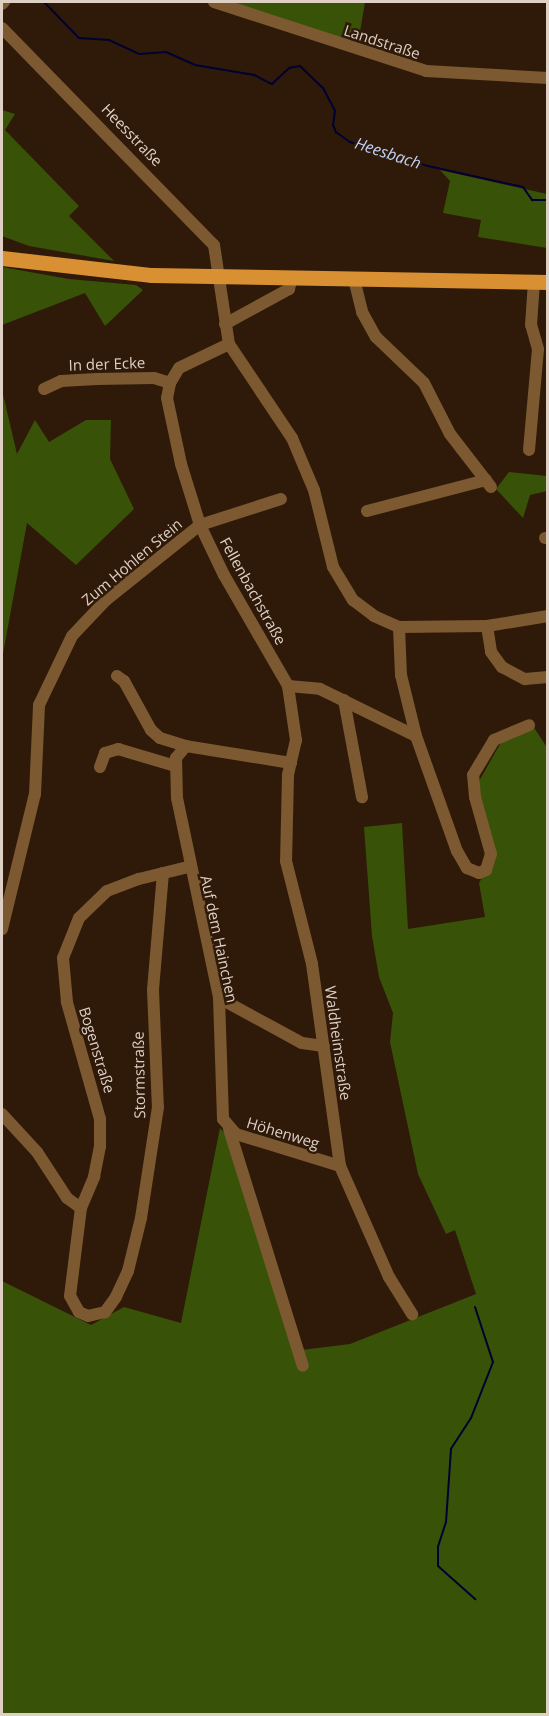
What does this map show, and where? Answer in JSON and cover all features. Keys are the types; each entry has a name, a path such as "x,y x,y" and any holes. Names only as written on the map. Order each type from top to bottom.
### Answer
{"main road":[{"path":"2,248 28,259"},
{"path":"2,258 28,259 152,275 541,282"}],"street":[{"name":"Landstraße","path":"214,2 426,71 548,78"},
{"name":"Heesstraße","path":"2,28 214,245 229,344"},
{"path":"225,324 288,289 292,278"},
{"path":"354,279 362,312 376,337 424,383 450,434 488,483 367,511"},
{"path":"529,450 538,349 531,326 541,282"},
{"path":"535,336 548,339"},
{"path":"170,383 179,368 229,344 292,438 314,490 339,582 363,608 399,627 487,626 548,616"},
{"name":"In der Ecke","path":"45,389 61,381 97,379 154,378 170,383"},
{"name":"Fellenbachstraße","path":"170,383 167,398 181,464 200,525 224,575 288,686"},
{"path":"200,525 281,500"},
{"name":"Zum Hohlen Stein","path":"2,929 35,794 39,705 62,652 106,600 200,525"},
{"path":"487,626 491,652 502,667 525,679 548,677"},
{"path":"399,627 401,675 416,736 457,851 466,868 478,873 486,870 491,854 475,797 473,775 494,740 529,725"},
{"path":"117,676 124,681 151,730 160,738 186,746 291,763 297,740 288,686 320,689 416,736"},
{"path":"344,700 362,796"},
{"path":"100,767 105,753 118,749 175,766 177,756 186,746"},
{"name":"Waldheimstraße","path":"291,763 286,861 306,938 324,1046 340,1166 389,1276 412,1314"},
{"name":"Auf dem Hainchen","path":"175,766 188,867 219,998 226,1124 303,1365"},
{"name":"Bogenstraße","path":"79,1312 70,1296 81,1208 94,1177 100,1119 67,1002 63,958 69,936 88,907 123,884 188,867"},
{"name":"Stormstraße","path":"79,1312 97,1316 111,1304 128,1271 141,1218 158,1107 153,990 163,873"},
{"path":"219,998 302,1043 324,1046"},
{"path":"2,1114 37,1152 67,1198 81,1208"},
{"name":"Höhenweg","path":"226,1124 236,1134 340,1166"}],"green space":[{"path":"230,2 365,2 358,44"},
{"path":"2,110 15,114 5,130 79,206 69,216 114,261 29,246 2,236"},
{"path":"440,170 547,194 547,248 478,237 481,220 443,213 450,181"},
{"path":"2,267 69,279 136,285 143,290 105,326 85,293 2,325"},
{"path":"2,390 17,454 35,420 49,442 86,420 111,420 110,459 134,509 76,565 27,523 2,659"},
{"path":"509,472 547,476 547,491 530,495 523,518 496,489"},
{"path":"533,726 548,749 547,1714 2,1714 2,1281 91,1325 124,1307 181,1323 220,1128 228,1137 293,1351 350,1344 476,1294 455,1230 446,1234 418,1174 390,1042 393,1013 379,977 372,936 364,827 402,823 408,929 485,917 479,883 488,867 478,783 500,744"}],"waterway":[{"name":"Heesbach","path":"44,2 79,38 109,40 139,54 166,52 195,65 254,75 272,84 289,68 300,66 323,88 335,111 333,125 336,132 350,142 428,166 523,187 532,200 548,200"},
{"path":"475,1307 493,1362 471,1418 451,1449 446,1522 438,1547 438,1566 475,1599"}]}
